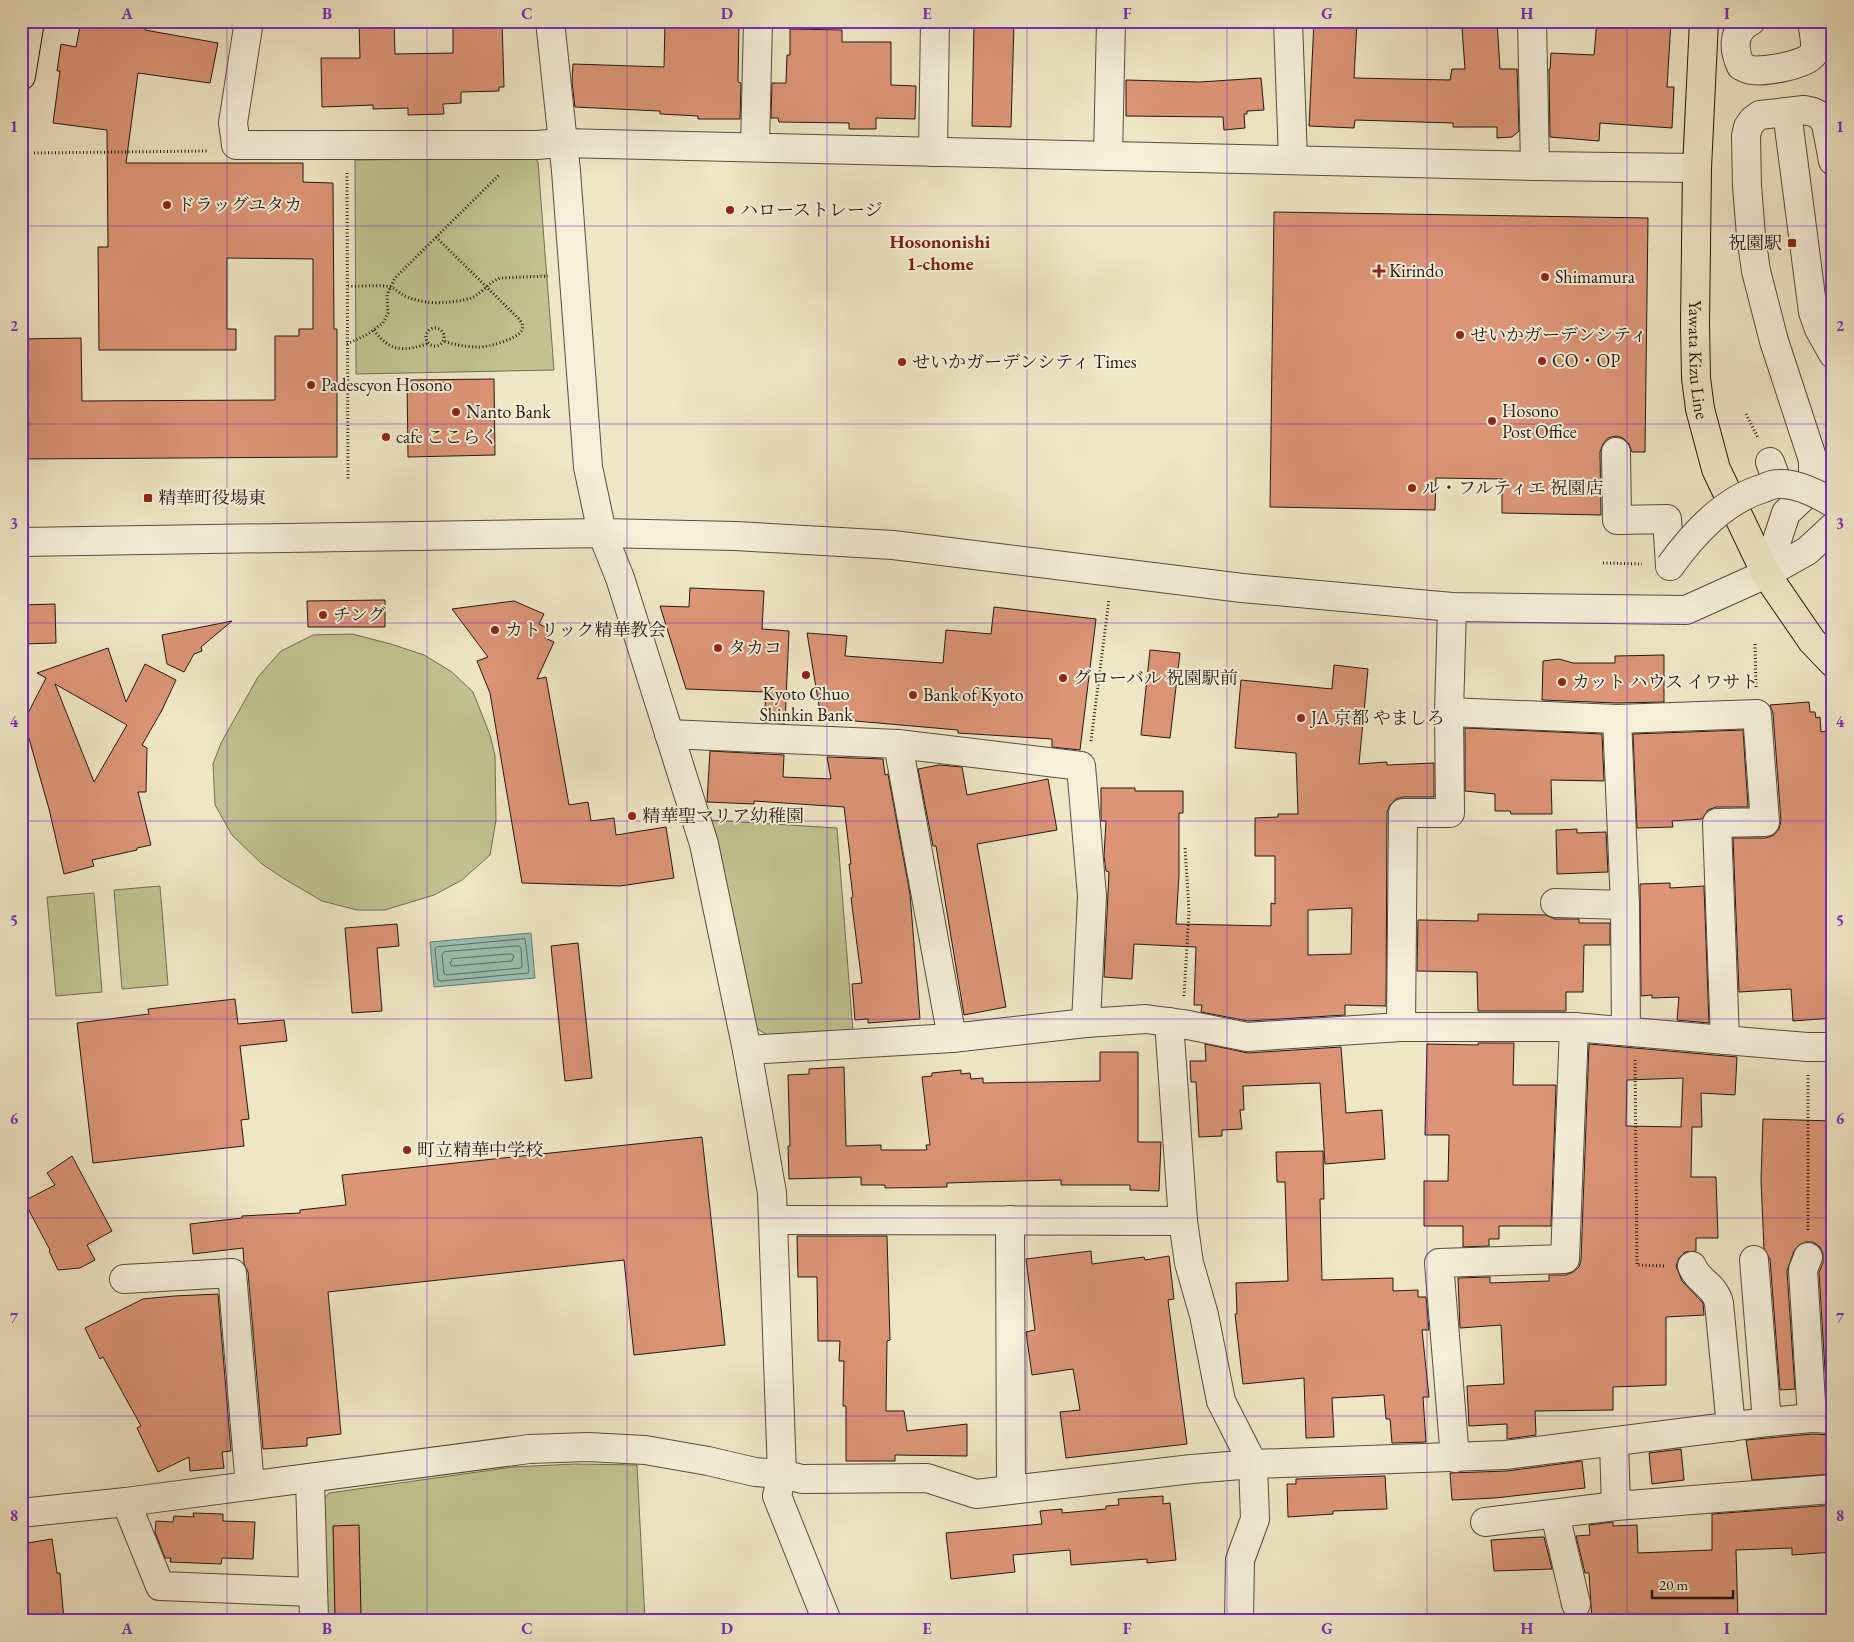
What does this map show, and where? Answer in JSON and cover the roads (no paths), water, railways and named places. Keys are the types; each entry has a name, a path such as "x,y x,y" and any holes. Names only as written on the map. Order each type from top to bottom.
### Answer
{"main road":[{"path":"21,76 30,21"},
{"name":"Yawata Kizu Line","path":"1704,21 1697,168 1694,351 1700,409 1706,439 1716,469 1766,574 1812,641 1833,663"}],"street":[{"path":"249,21 233,123 236,145 537,145 562,142 1535,166 1697,168"},
{"path":"550,21 566,171 588,467 602,533 620,578 704,844 747,1050 772,1193 782,1474 778,1496 827,1621"},
{"path":"756,147 758,21"},
{"path":"933,152 935,21"},
{"path":"1108,156 1110,21"},
{"path":"1288,21 1294,159"},
{"path":"1532,21 1535,166"},
{"path":"1751,21 1737,32 1734,46 1741,66 1752,70 1797,65 1808,60 1814,54 1810,26"},
{"path":"1766,574 1786,513 1803,497 1809,488 1813,474 1813,460 1772,332 1756,271 1750,226 1746,136 1748,127 1760,115 1804,110 1813,112 1821,116 1826,124 1833,161"},
{"path":"1787,112 1813,312 1819,329 1833,354"},
{"path":"1616,452 1617,520 1667,519 1670,566 1710,513 1724,509 1774,473 1792,486 1818,494 1833,503"},
{"path":"21,542 602,533 736,536 893,545 1242,588 1452,607 1686,610 1766,574 1807,550 1833,527"},
{"path":"1401,1027 1403,813 1450,813 1449,712 1452,607"},
{"path":"1449,712 1617,719 1757,714 1765,822 1717,823 1724,1040"},
{"path":"1617,719 1630,1032"},
{"path":"669,734 898,744 1081,766 1092,896 1086,1023"},
{"path":"898,744 952,1038"},
{"path":"1555,903 1625,906"},
{"path":"747,1050 952,1038 1086,1023 1146,1019 1247,1036 1401,1027 1574,1027 1820,1047"},
{"path":"1176,1023 1183,1221 1189,1263 1204,1315 1221,1401 1253,1464 1255,1519 1240,1560 1239,1621"},
{"path":"1455,1458 1439,1263 1565,1259 1574,1027"},
{"path":"773,1220 1183,1221"},
{"path":"1010,1220 1012,1490"},
{"path":"21,1513 126,1502 529,1449 588,1447 645,1450 708,1461 755,1472 782,1474 802,1479 926,1478 976,1494 1192,1469 1253,1464 1505,1456 1767,1422 1822,1418 1803,1270 1808,1257"},
{"path":"1754,1260 1767,1422"},
{"path":"1692,1266 1695,1275 1711,1286 1717,1294 1731,1427"},
{"path":"124,1279 232,1273 250,1486"},
{"path":"1614,1443 1616,1506"},
{"path":"310,1478 314,1621"},
{"path":"1486,1522 1616,1506 1833,1489"},
{"path":"126,1502 160,1586 313,1592"},
{"path":"1555,1514 1576,1604"}],"water":[{"path":"531,933 535,978 434,987 430,942"}],"place":[{"name":"ドラッグユタカ","path":"167,205"},
{"name":"ハローストレージ","path":"730,210"},
{"name":"祝園駅","path":"1792,243"},
{"name":"Kirindo","path":"1379,271"},
{"name":"Shimamura","path":"1545,277"},
{"name":"せいかガーデンシティ","path":"1460,335"},
{"name":"CO・OP","path":"1542,361"},
{"name":"せいかガーデンシティ Times","path":"902,362"},
{"name":"Padescyon Hosono","path":"311,385"},
{"name":"Nanto Bank","path":"456,412"},
{"name":"Hosono Post Office","path":"1492,421"},
{"name":"cafe ここらく","path":"386,437"},
{"name":"ル・フルティエ 祝園店","path":"1412,488"},
{"name":"精華町役場東","path":"148,498"},
{"name":"チング","path":"323,615"},
{"name":"カトリック精華教会","path":"495,630"},
{"name":"タカコ","path":"718,648"},
{"name":"Kyoto Chuo Shinkin Bank","path":"806,675"},
{"name":"グローバル 祝園駅前","path":"1063,678"},
{"name":"カット ハウス イワサト","path":"1562,682"},
{"name":"Bank of Kyoto","path":"913,695"},
{"name":"JA 京都 やましろ","path":"1301,718"},
{"name":"精華聖マリア幼稚園","path":"632,816"},
{"name":"町立精華中学校","path":"407,1150"}],"district":[{"name":"Hosononishi 1-chome","path":"940,252"}]}
